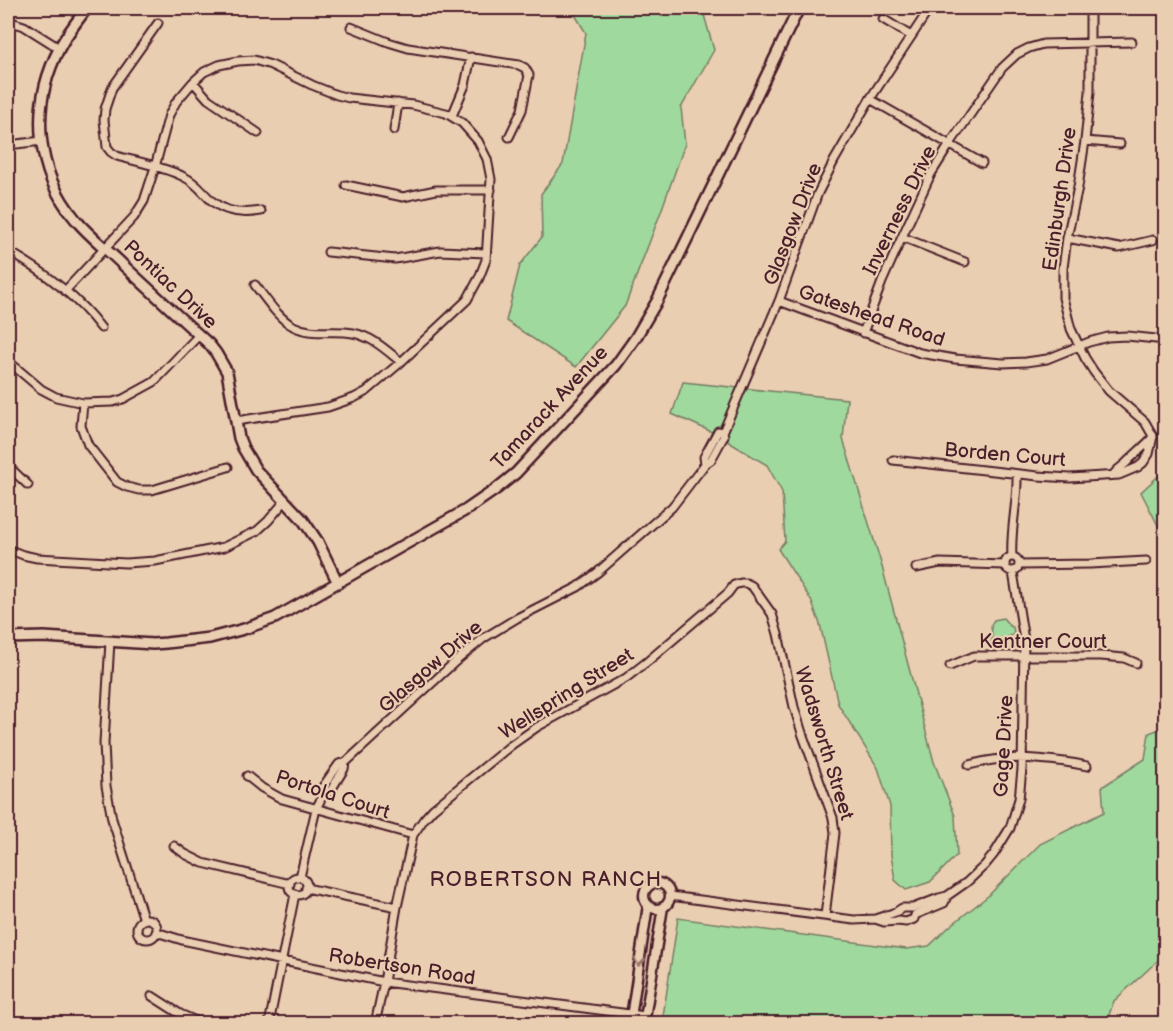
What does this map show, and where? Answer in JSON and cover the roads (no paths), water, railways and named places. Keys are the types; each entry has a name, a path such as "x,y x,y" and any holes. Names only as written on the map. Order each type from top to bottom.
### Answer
{"main road":[{"name":"Pontiac Drive","path":"87,8 59,48 41,101 40,115 46,168 58,196 76,220 216,353 227,372 239,438 243,448 256,470 303,520 318,542 338,583"},
{"name":"Tamarack Avenue","path":"8,638 44,637 166,643 210,638 244,629 275,618 466,510 495,490 516,472 616,365 636,337 657,301 799,8"}],"street":[{"name":"Glasgow Drive","path":"300,878 316,809 322,797 322,788 334,778 339,764 345,763 484,638 517,618 578,587 598,572 672,507 705,464 704,457 718,431 723,432 779,301 818,193 870,99 930,8"},
{"name":"Edinburgh Drive","path":"1090,8 1090,92 1078,187 1063,268 1063,298 1071,329 1094,372 1109,391 1144,422 1154,436"},
{"path":"883,19 911,36"},
{"path":"8,21 24,26 59,48"},
{"path":"158,22 112,88 105,109 107,147 117,156 188,178 213,202 224,208 251,213 261,211"},
{"path":"351,27 408,48 519,65 525,68 529,75 522,110 509,136"},
{"name":"Inverness Drive","path":"863,333 882,282 931,174 1002,68 1017,54 1043,44 1132,42"},
{"path":"452,116 465,86 471,57"},
{"path":"65,291 134,217 144,201 169,115 176,102 204,72 219,65 254,60 271,64 337,95 413,105 446,113 462,123 478,141 487,159 491,179 486,260 467,300 368,391 328,407 236,421"},
{"path":"193,82 208,99 258,133"},
{"path":"870,99 982,163"},
{"path":"394,130 398,103"},
{"path":"8,145 42,141"},
{"path":"1085,141 1120,144"},
{"path":"346,185 403,197 436,190 490,190"},
{"path":"902,237 965,262"},
{"path":"1067,238 1119,248 1153,240"},
{"path":"328,252 395,259 440,250 486,253"},
{"path":"8,251 50,278 92,316 101,328"},
{"path":"255,285 281,316 293,326 313,332 354,333 378,343 401,362"},
{"name":"Gateshead Road","path":"779,301 920,353 955,359 1003,363 1047,359 1089,342 1116,335 1166,340"},
{"path":"8,361 41,389 56,397 83,404 113,402 154,382 199,335"},
{"path":"83,404 81,426 88,445 117,482 127,488 152,490 228,467"},
{"path":"1114,474 1154,436"},
{"path":"1127,463 1133,469 1143,463 1149,454 1154,436"},
{"name":"Borden Court","path":"893,460 1017,474 1070,477 1119,475 1133,469"},
{"path":"8,466 28,486"},
{"path":"1012,557 1011,539 1017,474"},
{"path":"8,549 37,558 126,563 155,561 224,547 257,531 285,501"},
{"path":"1012,557 1020,564"},
{"path":"1012,557 1006,560 1005,565 1008,571 1013,572 1020,564"},
{"path":"1020,564 1146,561"},
{"path":"916,568 940,563 1005,565"},
{"name":"Gage Drive","path":"875,920 902,908 914,912 947,896 985,865 1010,828 1019,799 1022,769 1024,656 1023,629 1013,572"},
{"name":"Wellspring Street","path":"375,1023 413,835 424,819 510,746 537,727 626,678 728,593 734,585 746,583 752,586"},
{"name":"Wadsworth Street","path":"752,586 772,614 799,724 833,818 835,833 825,916"},
{"path":"110,641 104,743 106,786 112,819 144,920"},
{"name":"Kentner Court","path":"950,666 974,656 1101,656 1124,658 1136,663"},
{"path":"969,765 993,759 1022,759 1087,765"},
{"name":"Portola Court","path":"247,776 262,789 282,799 413,835"},
{"path":"174,846 202,863 290,884"},
{"path":"294,878 300,878 306,883 306,888 303,893 296,894 291,890 290,884 294,878"},
{"path":"631,1019 648,905 645,893 653,884 665,885 668,888 670,897 667,904 655,908 648,905"},
{"path":"306,888 397,907"},
{"path":"269,1023 296,894"},
{"name":"Gage Drive","path":"670,897 884,922 906,922 914,918 914,912"},
{"path":"645,1020 663,907"},
{"path":"144,920 153,921 157,927 154,936 146,938 140,935 138,926 144,920"},
{"name":"Robertson Road","path":"156,932 281,962 384,982 645,1020"},
{"path":"152,996 180,1014 203,1023"}],"district":[{"name":"ROBERTSON RANCH","path":"546,879"}]}
